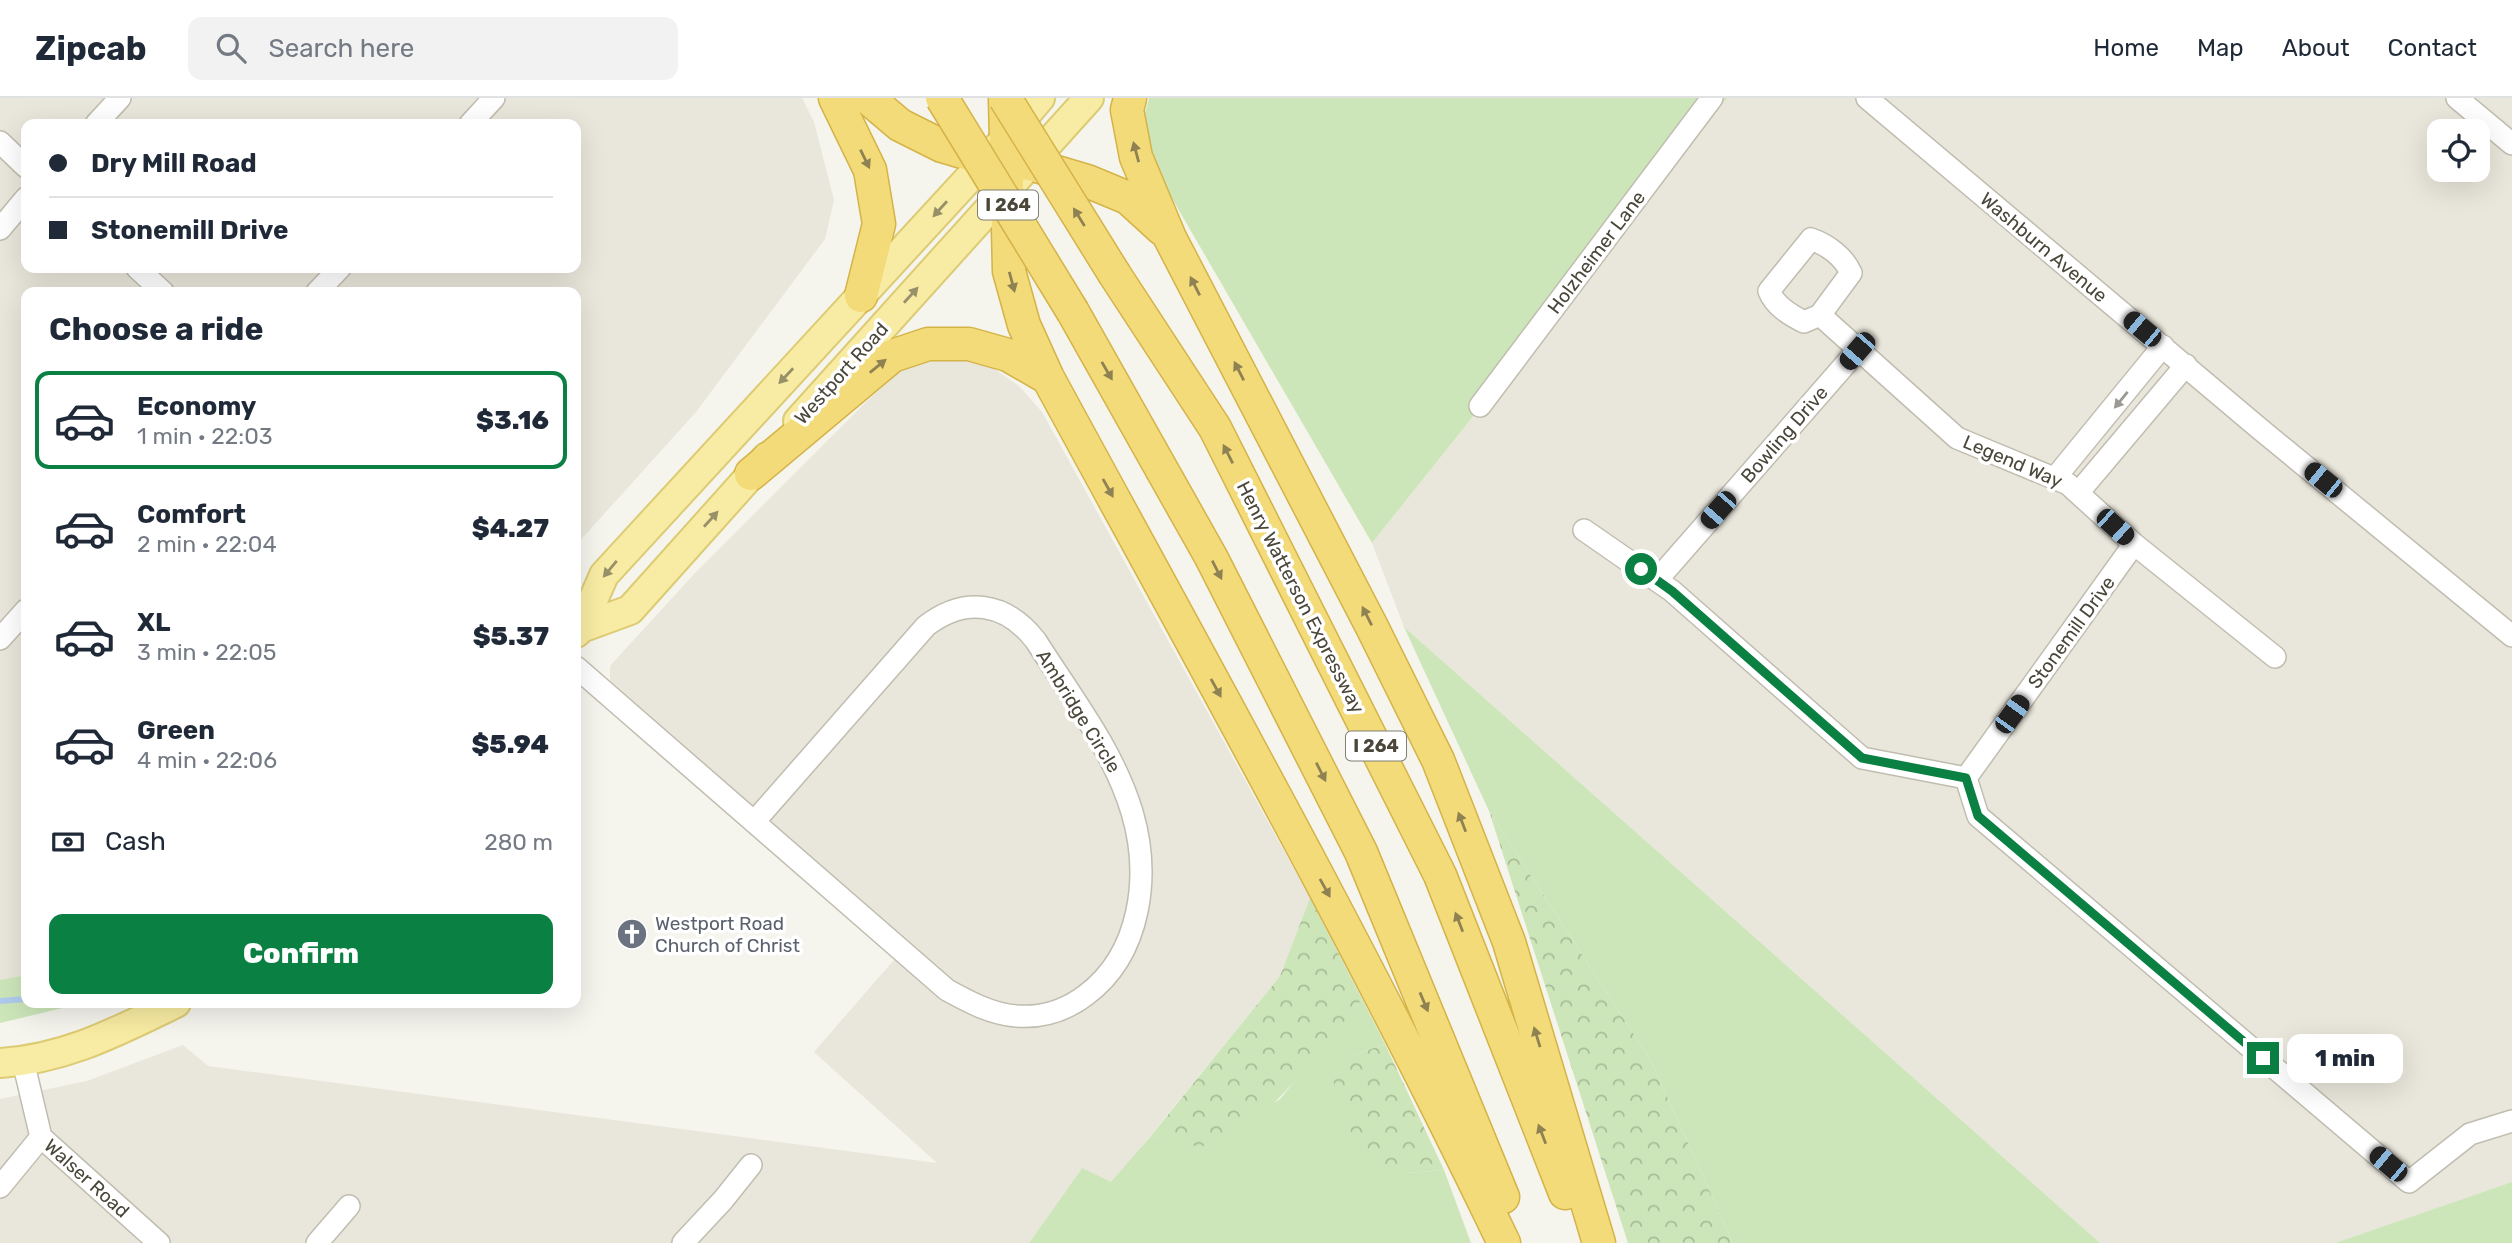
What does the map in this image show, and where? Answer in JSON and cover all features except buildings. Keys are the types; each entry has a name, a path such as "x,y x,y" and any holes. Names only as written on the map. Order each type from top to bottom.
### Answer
{"highway":[{"path":"835,98 870,170 879,225 861,296"},
{"path":"867,98 901,125 942,146 1087,181 1129,198 1170,237"},
{"name":"I 264","path":"942,98 1073,312 1211,557 1361,852 1484,1147 1521,1243"},
{"path":"1005,98 1009,271 1024,325 1048,378 1351,935 1442,1112 1504,1243"},
{"name":"Henry Watterson Expressway","path":"1005,98 1115,275 1215,428 1440,875 1584,1243"},
{"path":"1130,98 1127,110 1136,157 1170,237 1438,760 1508,942 1599,1243"},
{"path":"751,474 891,356 928,344 969,344 1007,355 1048,378"}],"main road":[{"name":"Westport Road","path":"581,629 630,610 751,474 1007,162 1040,98"},
{"name":"Westport Road","path":"581,624 604,575 861,296 1007,162 1089,98"},
{"path":"12,1062 68,1052 165,1008"}],"street":[{"path":"101,119 120,98"},
{"path":"475,119 494,98"},
{"name":"Holzheimer Lane","path":"1480,407 1712,98"},
{"name":"Washburn Avenue","path":"1867,98 2512,636"},
{"path":"2457,98 2512,144"},
{"path":"0,142 21,162"},
{"path":"0,229 21,204"},
{"path":"142,273 157,287"},
{"path":"322,287 335,273"},
{"name":"Legend Way","path":"1820,315 1957,438 2068,484 2134,544 2275,657"},
{"path":"2055,478 2163,346"},
{"name":"Bowling Drive","path":"1657,580 1857,351"},
{"path":"2078,493 2186,365"},
{"path":"1584,530 1672,591 1862,758 1966,778 1978,816 2409,1182 2470,1134 2512,1121"},
{"name":"Stonemill Drive","path":"1966,778 2134,544"},
{"name":"Ambridge Circle","path":"581,671 754,822 947,990 995,1012 1016,1016 1037,1016 1060,1011 1097,986 1114,968 1128,946 1136,917 1140,882 1139,842 1121,779 1107,752 1031,635 1011,616 992,609 974,606 960,608 947,612 926,626 754,822"},
{"path":"0,639 21,616"},
{"name":"Walser Road","path":"12,1062 41,1137 159,1243"},
{"path":"0,1186 41,1137"},
{"path":"683,1243 751,1165"},
{"path":"317,1243 349,1206"}],"shaded area":[{"path":"0,98 802,98 814,122 834,200 825,239 696,412 581,539 581,287 21,287 21,976 0,980"},
{"path":"1727,98 2512,98 2512,1182 2335,1243 2100,1243 1404,627 1372,543"},
{"path":"948,353 987,364 1019,386 1042,412 1310,898 1280,976 1112,1183 1081,1169 1029,1243 0,1243 0,1099 87,1081 183,1045 208,1066 937,1163 814,1052 893,961 910,947 632,703 610,681 610,666 695,573 868,400 919,354"}],"green space":[{"path":"1149,98 1727,98 1372,543 1159,176 1142,124"},
{"path":"1404,627 2100,1243 1733,1243 1651,1061 1489,811"},
{"path":"1489,811 1651,1061 1733,1243 1628,1243"},
{"path":"1310,898 1362,999 1290,1086 1246,1127 1224,1140 1203,1146 1150,1137 1280,976"},
{"path":"21,976 21,1008 63,1008 0,1023 0,980"},
{"path":"1362,999 1385,1044 1354,1055 1408,1173 1444,1170 1471,1243 1029,1243 1082,1168 1111,1182 1150,1137 1203,1146 1280,1099"},
{"path":"1385,1044 1444,1170 1408,1173 1381,1166 1351,1132 1331,1075 1354,1055"},
{"path":"2512,1182 2512,1243 2335,1243"}],"waterway":[{"path":"0,1001 21,999"}],"place":[{"name":"Westport Road Church of Christ","path":"632,934"}],"route":[{"path":"1641,569 1672,591 1862,758 1966,778 1978,816 2263,1058"}]}
